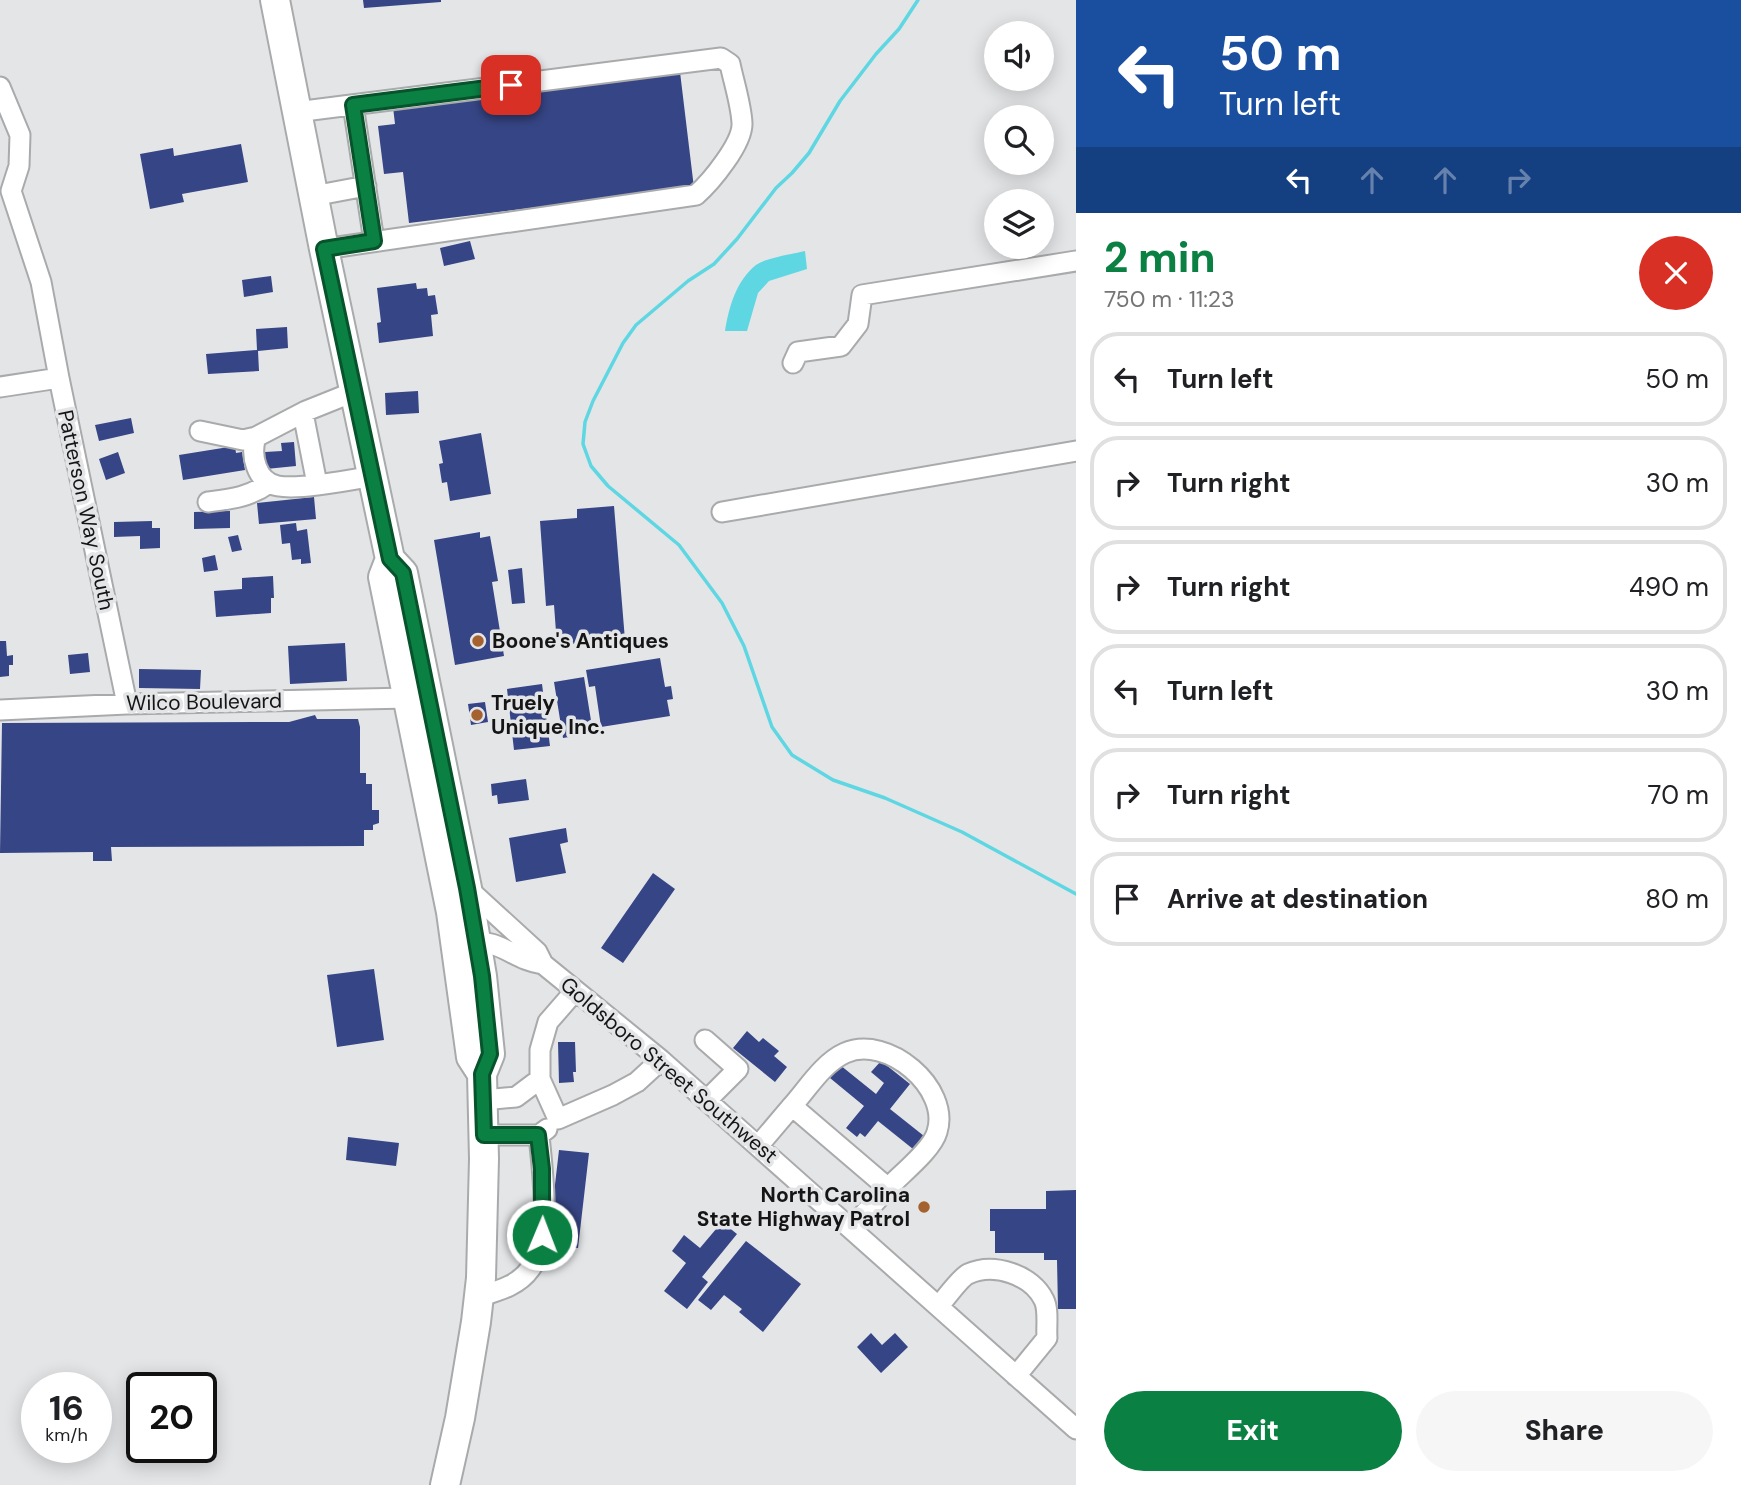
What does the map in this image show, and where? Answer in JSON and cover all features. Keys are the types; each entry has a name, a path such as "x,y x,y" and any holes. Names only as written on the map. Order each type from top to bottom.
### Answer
{"highway":[{"path":"275,0 324,249 390,559 403,573 467,888 466,943 471,1057 482,1087"},
{"path":"390,559 383,577 466,943 482,976 490,1054 482,1087 483,1240 478,1297 460,1418 445,1485"}],"street":[{"path":"296,112 721,58 730,64 743,125 738,142 707,186 696,195 324,249"},
{"path":"0,87 20,135 19,166 6,192"},
{"path":"353,105 374,241"},
{"path":"313,195 366,186"},
{"name":"Patterson Way South","path":"6,192 41,282 127,704"},
{"path":"793,363 797,352 841,346 858,324 862,295 1076,261"},
{"path":"0,387 59,378"},
{"path":"200,430 243,440 256,437 303,413 356,391"},
{"path":"303,413 317,484"},
{"path":"256,437 253,445 254,464 269,483 280,487 373,476"},
{"path":"722,512 1074,449"},
{"path":"208,502 244,497 269,483"},
{"name":"Wilco Boulevard","path":"0,710 127,704 409,698"},
{"name":"Goldsboro Street Southwest","path":"467,888 537,952 543,964 707,1100 1076,1429"},
{"name":"Goldsboro Street Southwest","path":"466,943 488,942 531,962 543,964"},
{"path":"482,976 496,961 516,954"},
{"path":"558,1119 540,1079 540,1050 548,1022 575,991"},
{"path":"705,1040 738,1069 707,1100"},
{"path":"758,1146 824,1068 847,1052 877,1049 898,1059 922,1077 934,1098 939,1116 937,1133 930,1145 851,1228"},
{"path":"484,1135 538,1135 558,1119 637,1082 661,1060"},
{"path":"482,1087 516,1097 540,1079"},
{"path":"792,1106 888,1188"},
{"path":"478,1297 506,1289 529,1271 539,1254 543,1205 538,1135"},
{"path":"939,1307 967,1274 988,1271 1011,1273 1030,1280 1046,1302 1046,1338 1016,1376"}],"water":[{"path":"805,251 807,269 769,281 758,293 747,331 725,331 734,295 749,271 766,260"}],"building":[{"path":"363,0 441,0 441,2 364,8"},
{"path":"680,72 694,188 409,223 403,172 384,174 378,126 395,124 393,107"},
{"path":"241,144 248,182 182,194 184,202 150,209 140,154 173,148 174,156"},
{"path":"470,241 475,259 444,266 440,248"},
{"path":"271,276 273,292 244,297 242,280"},
{"path":"416,283 417,289 427,288 428,296 435,295 438,314 431,315 433,336 379,343 377,323 381,322 377,288"},
{"path":"287,327 288,348 258,351 259,371 208,374 206,354 257,350 256,329"},
{"path":"418,391 419,413 386,415 385,393"},
{"path":"131,418 134,433 99,441 95,425"},
{"path":"481,433 491,494 450,501 447,482 442,483 439,464 443,463 439,441"},
{"path":"294,442 296,466 266,469 265,452 282,451 281,443"},
{"path":"235,446 236,453 242,452 245,470 183,480 179,455"},
{"path":"118,452 125,473 106,480 99,459"},
{"path":"314,497 316,519 259,524 257,503"},
{"path":"614,506 625,640 557,645 554,605 546,606 540,521 577,518 577,509"},
{"path":"230,511 230,528 194,529 194,512"},
{"path":"152,521 152,528 160,528 160,548 140,549 140,536 114,537 114,522"},
{"path":"296,523 297,531 307,529 311,563 301,564 301,559 292,560 290,543 282,544 280,525"},
{"path":"480,532 480,538 490,536 498,581 492,582 504,656 455,665 434,540"},
{"path":"238,535 242,550 232,552 228,537"},
{"path":"215,555 218,570 204,572 202,558"},
{"path":"522,568 525,603 512,604 508,570"},
{"path":"273,576 274,598 271,598 271,613 216,617 214,591 242,589 242,578"},
{"path":"0,641 6,641 7,656 13,655 9,676 0,677"},
{"path":"345,643 347,681 290,684 288,646"},
{"path":"88,653 90,672 70,674 68,655"},
{"path":"660,658 665,687 671,686 673,699 667,700 670,716 601,727 595,686 589,687 586,670"},
{"path":"139,669 201,670 200,689 139,688"},
{"path":"584,677 593,733 563,738 554,682"},
{"path":"542,684 550,746 514,750 507,689"},
{"path":"485,702 488,722 471,725 468,704"},
{"path":"315,715 317,719 358,719 360,773 366,773 366,784 372,784 372,810 379,810 379,823 373,825 373,830 364,830 364,846 111,847 112,861 93,861 93,852 0,853 2,723 289,722"},
{"path":"526,779 529,800 498,804 497,795 492,796 491,784"},
{"path":"566,828 568,842 560,844 566,873 516,882 509,838"},
{"path":"653,873 675,889 623,963 601,948"},
{"path":"374,969 384,1040 337,1047 327,975"},
{"path":"747,1031 759,1042 763,1038 779,1051 774,1056 787,1067 775,1082 733,1048"},
{"path":"558,1042 575,1042 574,1082 559,1083"},
{"path":"881,1061 910,1084 890,1109 924,1136 913,1149 878,1121 865,1137 860,1133 857,1137 846,1128 864,1106 830,1078 840,1065 876,1094 884,1083 871,1072"},
{"path":"348,1137 399,1143 396,1166 346,1160"},
{"path":"559,1150 589,1153 578,1248 548,1245"},
{"path":"1076,1190 1076,1309 1058,1309 1057,1260 1044,1260 1044,1253 995,1253 995,1231 990,1231 990,1209 1046,1209 1046,1191"},
{"path":"722,1222 737,1234 702,1277 708,1282 687,1309 664,1291 686,1263 672,1251 684,1235 700,1248"},
{"path":"746,1241 801,1284 763,1332 739,1312 742,1309 724,1295 711,1310 698,1300"},
{"path":"871,1333 882,1345 895,1333 908,1347 881,1373 857,1347"}],"waterway":[{"path":"918,0 899,29 840,101 809,153 776,188 737,239 714,264 688,281 636,325 623,343 593,401 585,422 583,444 591,466 608,486 679,545 722,603 744,646 772,727 792,755 833,780 885,798 962,832 1076,894"}],"place":[{"name":"Boone's Antiques","path":"478,641"},
{"name":"Truely Unique Inc.","path":"477,715"},
{"name":"North Carolina State Highway Patrol","path":"924,1207"}],"route":[{"path":"511,85 353,105 374,241 324,249 390,559 403,573 467,888 482,976 490,1054 482,1074 484,1135 538,1135 542,1169 542,1235"}]}
